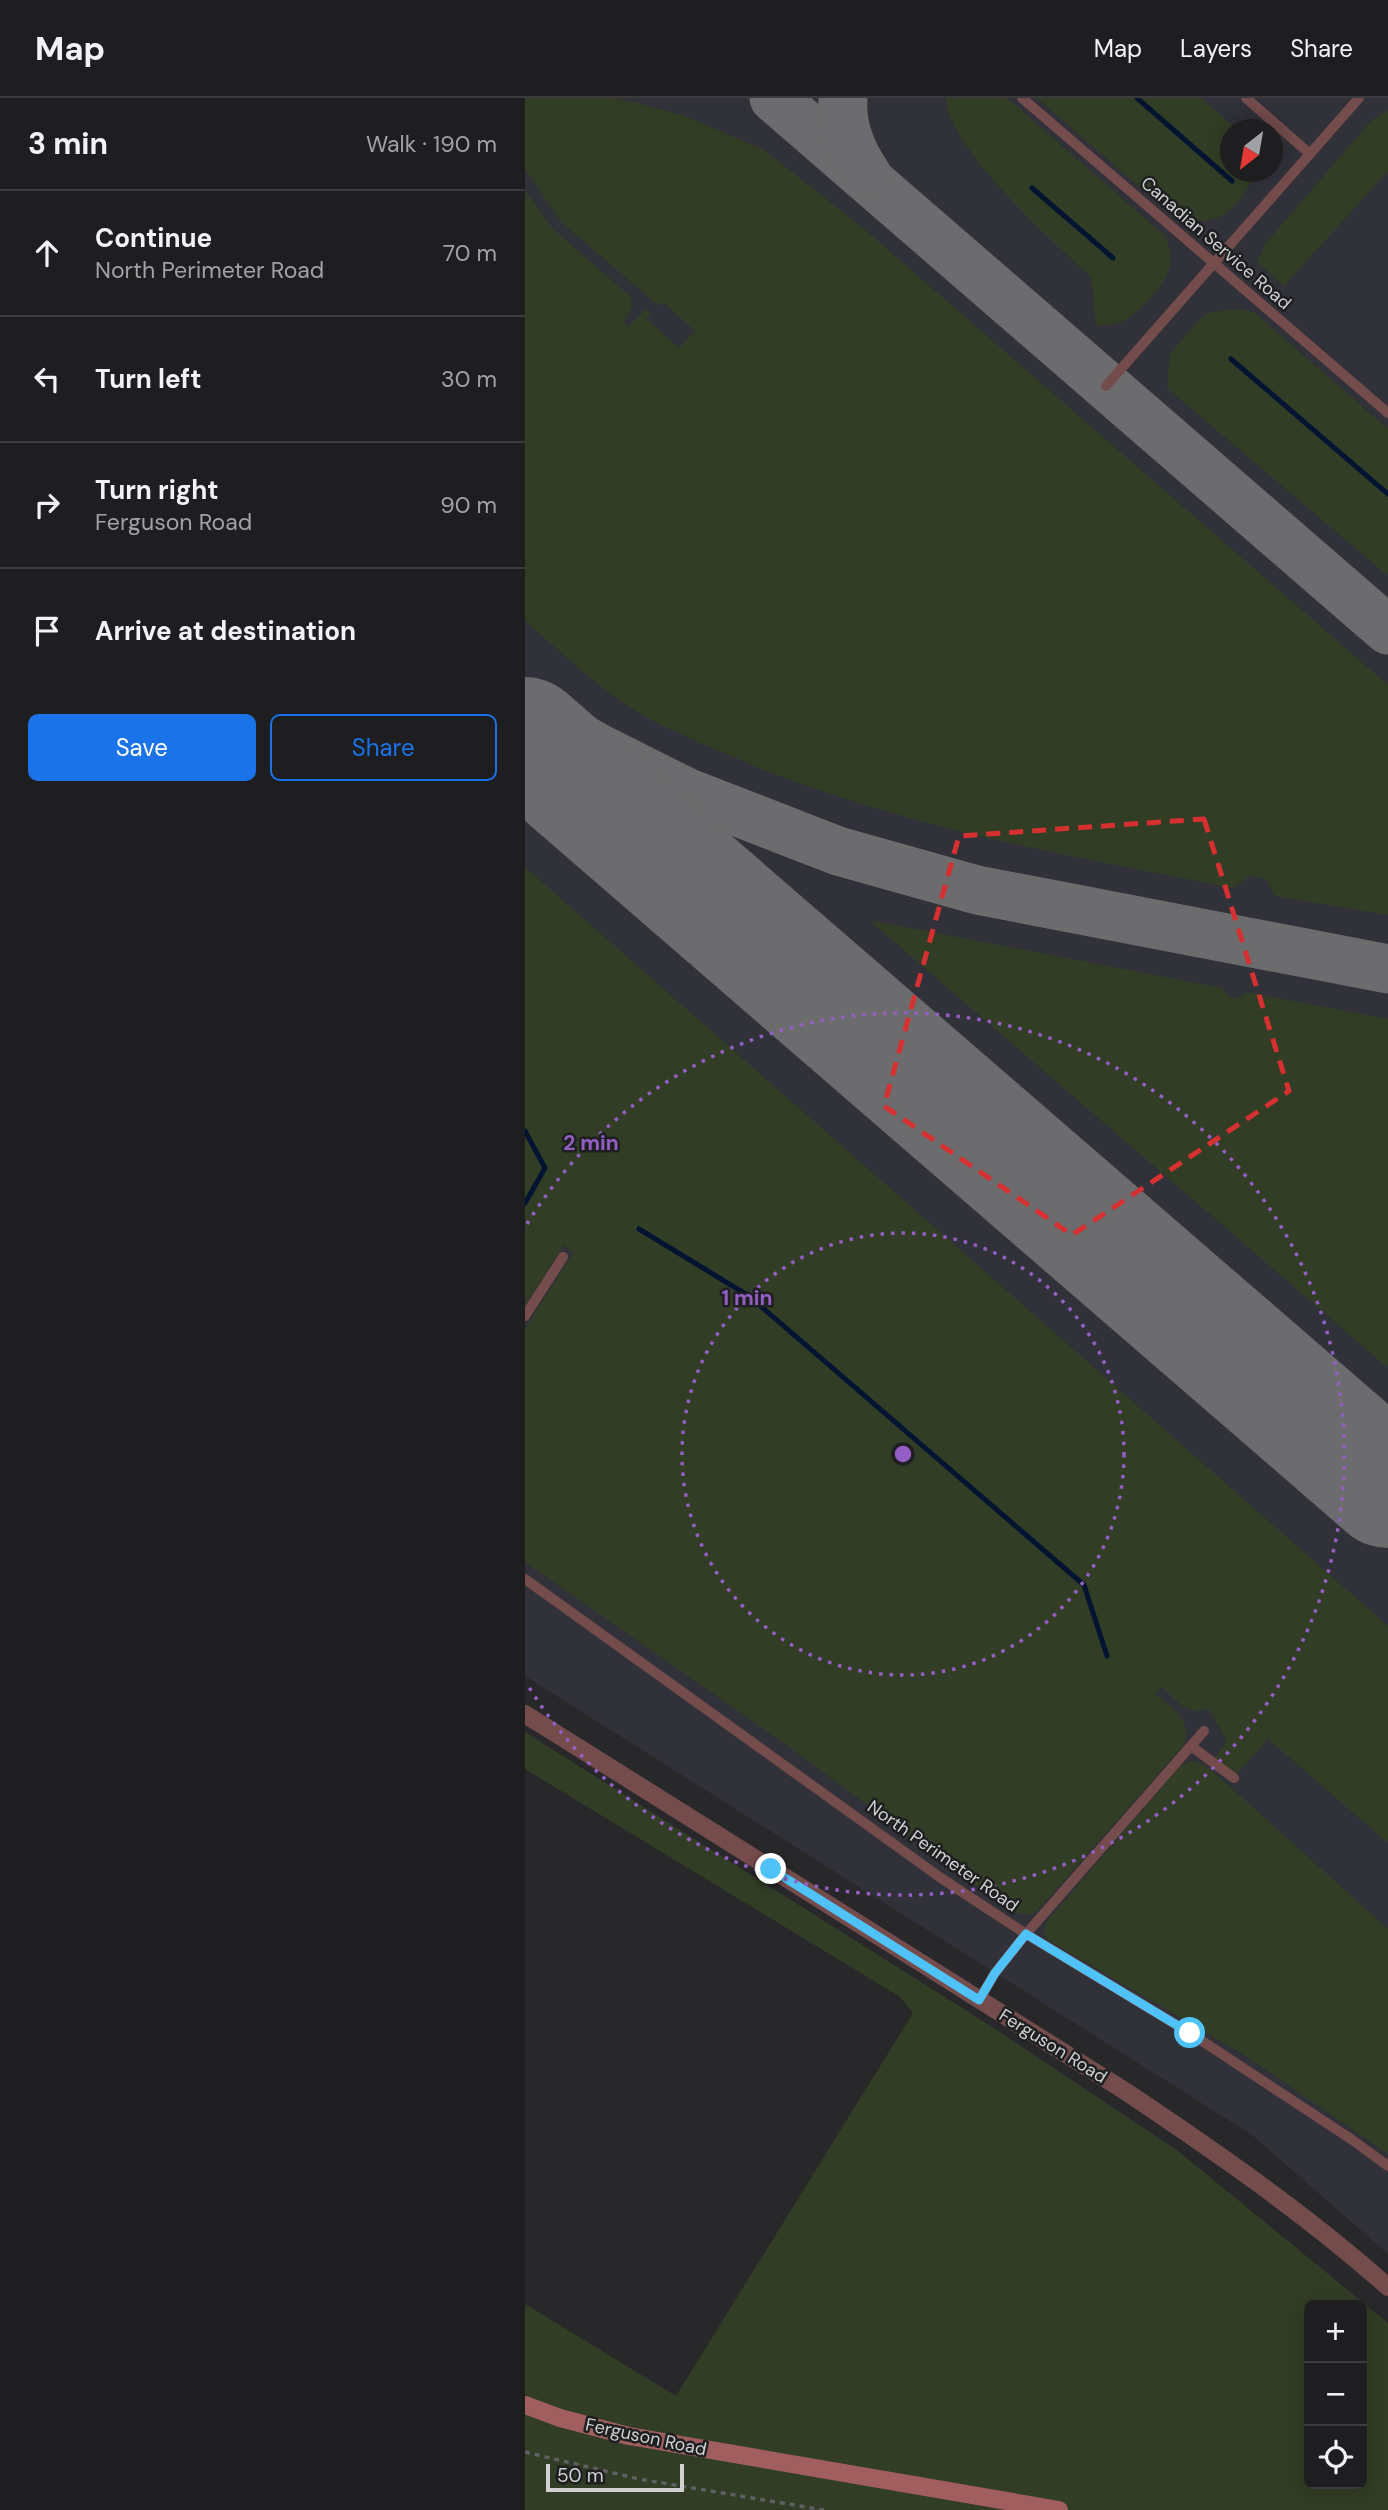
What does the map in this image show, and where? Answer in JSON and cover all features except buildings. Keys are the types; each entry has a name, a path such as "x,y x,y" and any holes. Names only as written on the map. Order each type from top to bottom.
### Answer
{"street":[{"name":"Ferguson Road","path":"525,1714 1125,2091 1215,2151 1291,2207 1388,2287"},
{"name":"Ferguson Road","path":"525,2406 629,2436 1059,2510"}],"lane":[{"name":"Canadian Service Road","path":"1022,98 1388,413"},
{"path":"1246,98 1310,153"},
{"path":"1105,386 1359,98"},
{"path":"525,1316 563,1257"},
{"name":"North Perimeter Road","path":"525,1579 930,1870 1026,1934 1190,2033 1388,2166"},
{"path":"979,2000 995,1973 1026,1934 1204,1731"},
{"path":"1191,1746 1234,1778"}],"path":[{"path":"525,2452 639,2479 824,2510"}],"highlighted area":[{"path":"1204,819 1289,1091 1072,1235 884,1106 959,836"}],"shaded area":[{"path":"525,98 1388,98 1388,2254 1252,2135 525,1676"}],"green space":[{"path":"525,98 614,98 634,102 685,116 764,150 863,228 1388,685 1388,915 1275,896 1266,879 1250,876 1232,888 1037,849 909,818 845,799 783,777 649,718 600,686 525,621 525,190 552,228 631,297 632,307 624,322 628,327 646,309 651,314 647,319 679,348 695,331 663,302 659,306 561,222 525,169"},
{"path":"946,98 1007,98 1164,235 1171,254 1169,270 1161,285 1137,311 1125,320 1096,325 1091,277 1029,218 983,167 964,142 951,118"},
{"path":"1037,98 1201,98 1225,119 1220,119 1220,182 1250,182 1249,185 1234,207 1214,219 1189,221 1174,217"},
{"path":"1388,110 1388,171 1284,286 1257,262 1265,244 1371,121"},
{"path":"1241,309 1255,313 1388,429 1388,576 1167,388 1170,354 1199,320 1210,312"},
{"path":"525,867 1388,1626 1388,1843 1268,1739 1235,1774 1215,1757 1227,1741 1209,1709 1188,1709 1162,1687 1156,1694 1175,1710 1184,1723 1186,1737 1183,1746 1037,1911 1031,1915 1012,1912 785,1744 525,1562 525,1329 573,1253 564,1245 525,1306"},
{"path":"869,920 1222,988 1230,998 1236,999 1247,992 1388,1019 1388,1368"},
{"path":"525,1732 989,2025 1178,2151 1360,2300 1304,2300 1304,2489 1367,2489 1367,2306 1388,2323 1388,2510 525,2510 525,2304 676,2396 913,2013 900,1997 525,1769"},
{"path":"1193,1761 1207,1766 1388,1929 1388,2154 1246,2056 1048,1940 1045,1935 1044,1928 1048,1920 1180,1766"}],"waterway":[{"path":"1137,98 1220,171"},
{"path":"1032,188 1113,258"},
{"path":"1231,359 1388,494"},
{"path":"525,1131 545,1168 525,1203"},
{"path":"639,1229 749,1296 1084,1585 1107,1656"}],"taxiway":[{"path":"774,98 1388,630"},
{"path":"843,98 848,138 867,175"},
{"path":"525,707 600,749 686,792 838,851 977,890 1388,969"}],"runway":[{"path":"525,739 1388,1486"}],"route":[{"path":"771,1869 979,2000 995,1973 1026,1934 1190,2033"}]}
